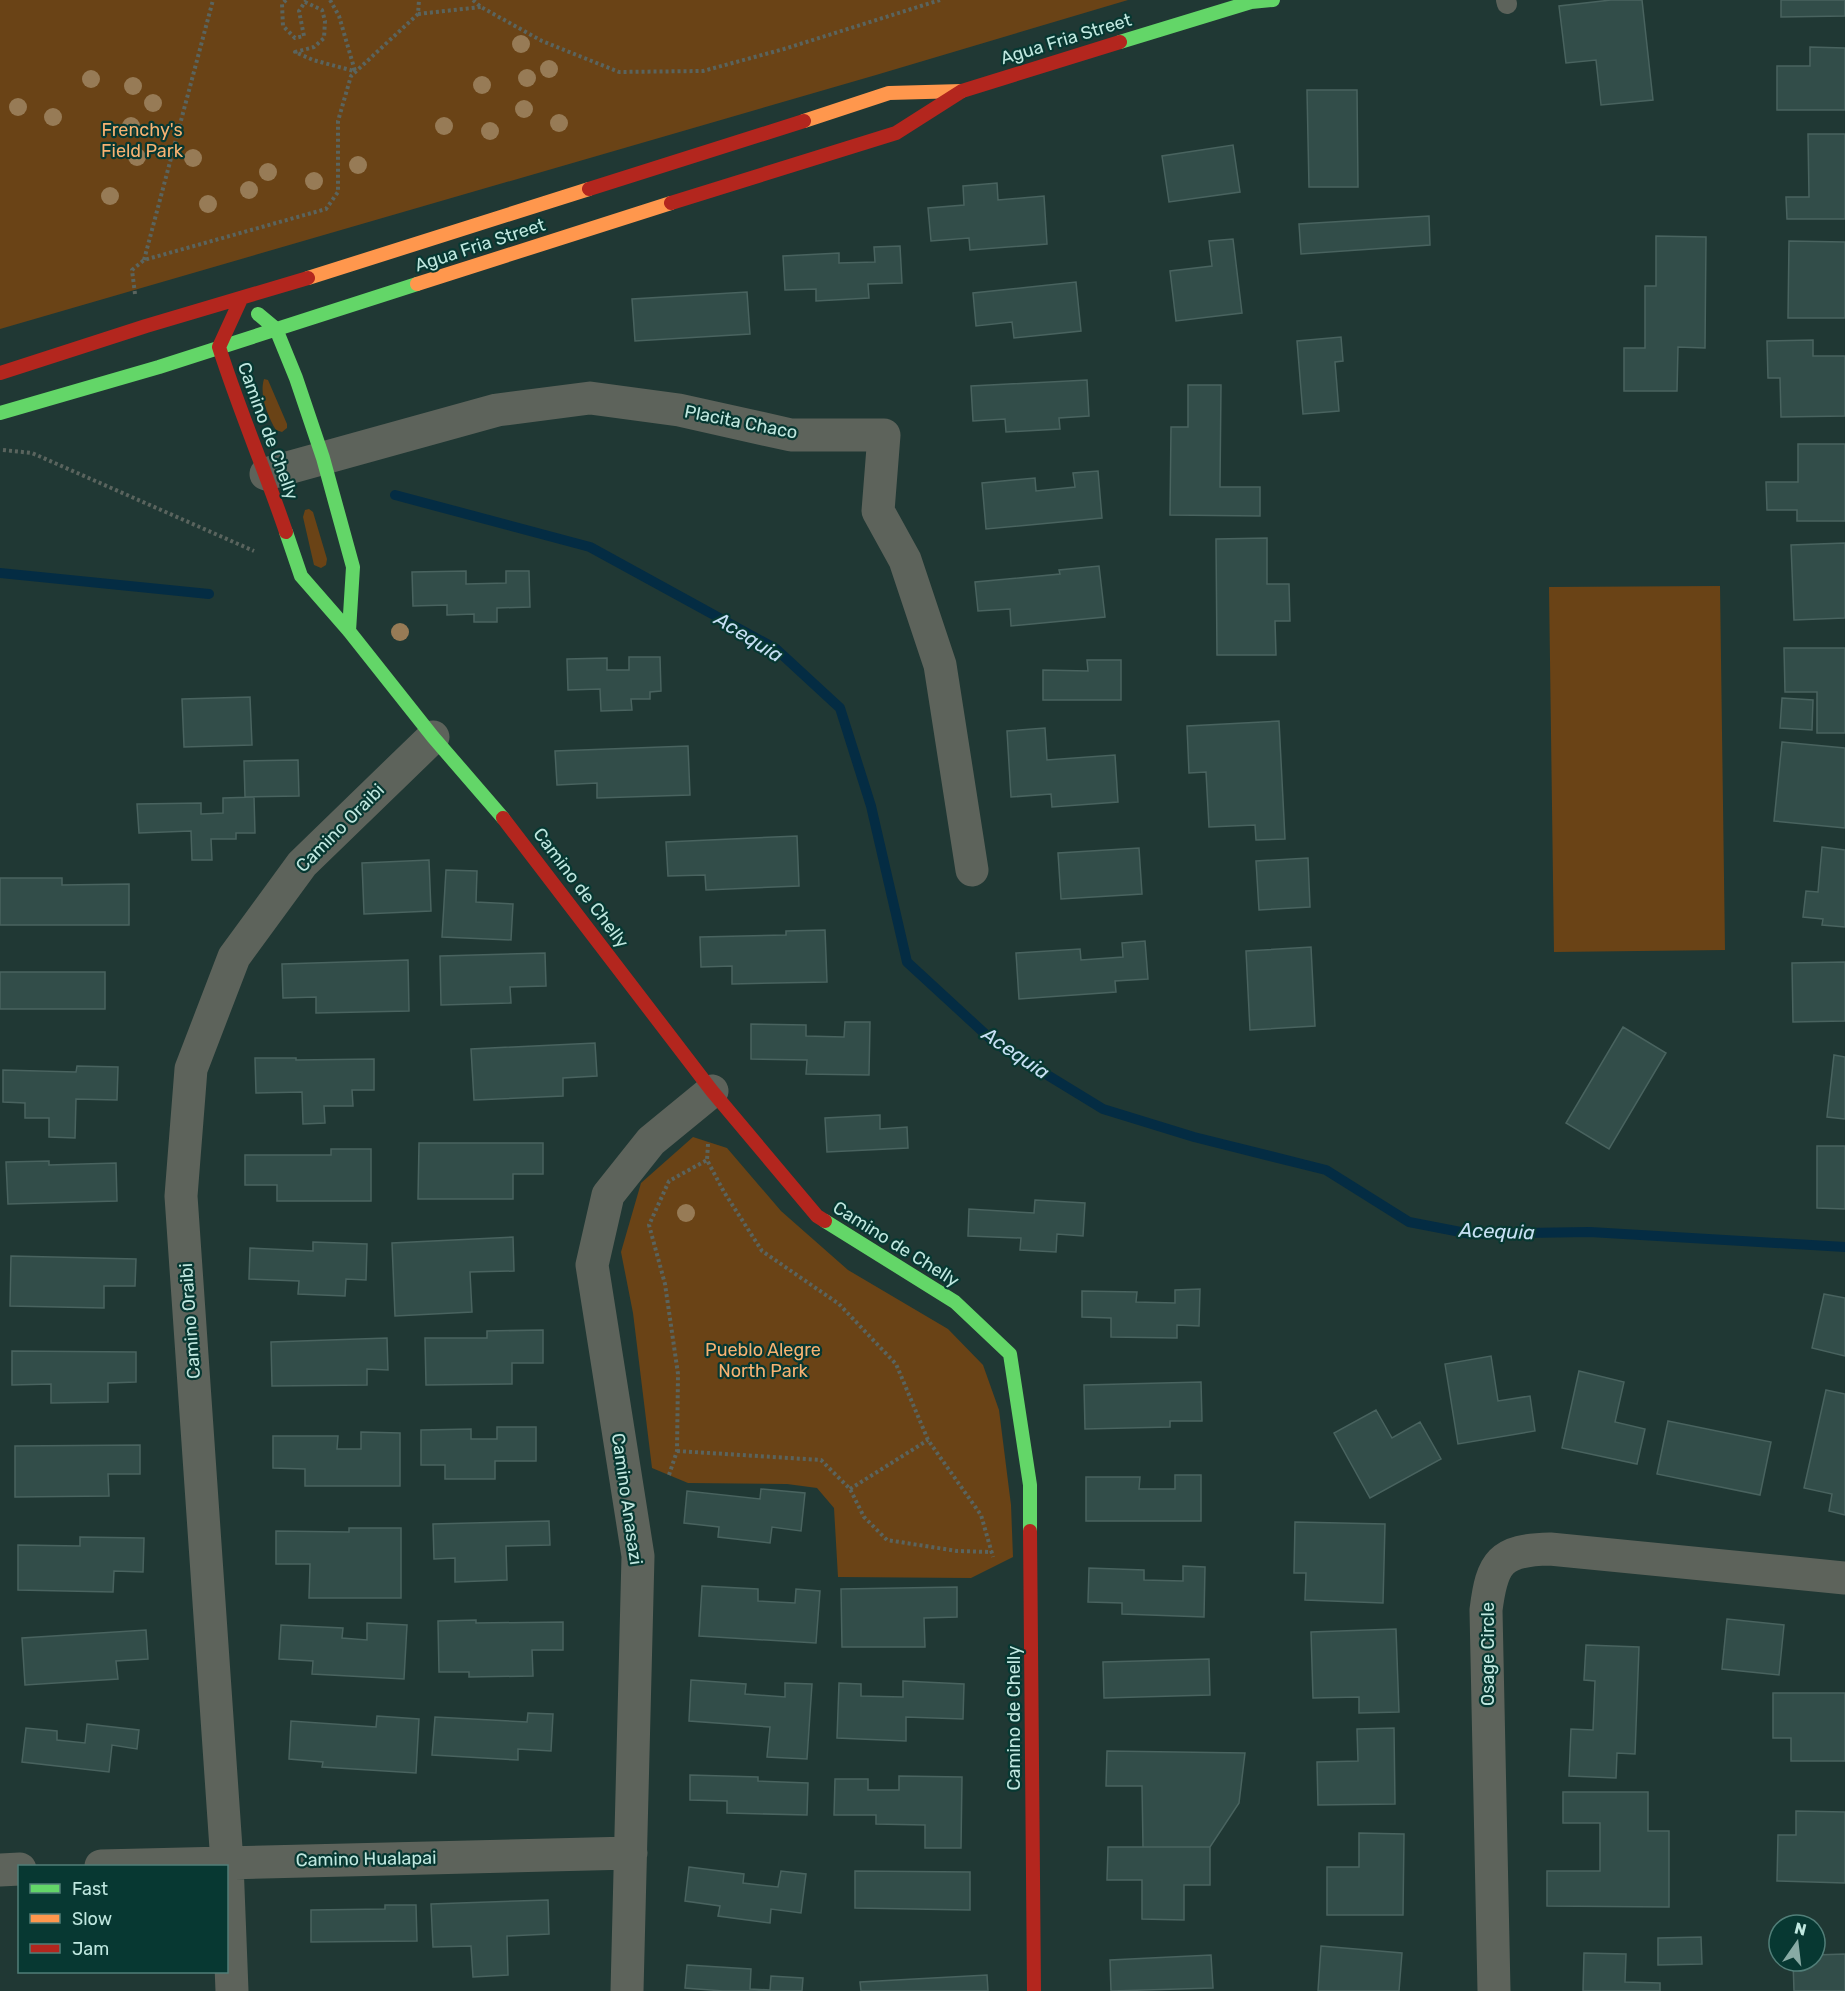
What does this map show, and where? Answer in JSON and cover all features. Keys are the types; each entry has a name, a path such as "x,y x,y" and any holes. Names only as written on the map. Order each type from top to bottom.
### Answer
{"street":[{"name":"Agua Fria Street","path":"0,413 159,367 757,175 896,133 962,91 1253,1 1273,0"},
{"name":"Agua Fria Street","path":"0,373 750,139 889,93 962,91"},
{"path":"241,299 276,329 296,378 323,458 353,567 349,631"},
{"name":"Camino de Chelly","path":"241,299 219,347 234,395 266,474 301,576 349,631 433,737 508,823 712,1091 817,1216 955,1302 1010,1354 1030,1485 1034,1991"},
{"name":"Placita Chaco","path":"266,474 497,410 590,398 679,410 791,435 884,435 878,511 905,560 940,665 972,870"},
{"name":"Camino Oraibi","path":"227,1863 181,1196 191,1069 234,957 281,892 302,864 433,737"},
{"name":"Camino Anasazi","path":"627,1991 638,1556 592,1265 608,1195 651,1141 712,1091"},
{"name":"Osage Circle","path":"1494,1991 1486,1610 1489,1588 1496,1568 1509,1555 1528,1549 1550,1548 1845,1578"},
{"name":"Camino Hualapai","path":"143,1865 631,1853"},
{"path":"0,1870 18,1869"},
{"name":"Camino Oraibi","path":"228,1889 232,1991"}],"path":[{"path":"144,260 213,0"},
{"path":"286,0 282,4 283,26 295,38 304,36 299,11 305,2 322,9 325,21 324,38 314,47 295,52 313,60 355,72"},
{"path":"330,0 339,16 355,72"},
{"path":"418,14 419,0"},
{"path":"473,0 542,41 619,72 703,71 784,49 940,0"},
{"path":"136,297 132,270 144,260 326,209 338,192 338,121 351,76 418,14 482,7"},
{"path":"0,450 32,453 257,553"},
{"path":"712,1091 707,1160 724,1192 762,1251 839,1304 896,1364 928,1440 981,1515 995,1562"},
{"path":"669,1475 677,1451 678,1374 665,1284 649,1225 669,1181 707,1160"},
{"path":"850,1489 928,1440"},
{"path":"677,1451 821,1460 850,1489 864,1517 886,1540 957,1551 992,1552"}],"green space":[{"name":"Frenchy's Field Park","path":"0,0 1128,0 0,329"},
{"path":"264,379 268,380 287,424 287,428 282,432 276,430 267,412 263,399"},
{"path":"309,509 313,512 327,559 326,565 321,568 314,565 303,517 305,510"},
{"path":"1720,586 1725,950 1554,952 1549,587"},
{"name":"Pueblo Alegre North Park","path":"693,1137 727,1148 781,1211 848,1270 948,1329 983,1365 999,1410 1011,1505 1013,1557 971,1578 838,1577 834,1508 817,1488 787,1484 688,1483 652,1468 633,1313 621,1252 641,1183"}],"building":[{"path":"1611,0 1642,0 1653,100 1601,105 1596,60 1566,63 1559,6"},
{"path":"1781,0 1845,0 1845,16 1781,17"},
{"path":"1810,47 1845,48 1845,110 1777,110 1777,66 1810,66"},
{"path":"1307,90 1357,90 1358,187 1309,187"},
{"path":"1808,134 1845,134 1845,219 1787,219 1786,197 1809,197"},
{"path":"1233,145 1240,192 1169,202 1162,156"},
{"path":"997,183 998,200 1044,196 1047,244 970,250 969,238 931,241 928,208 964,205 963,186"},
{"path":"1429,216 1430,245 1301,254 1299,224"},
{"path":"1656,236 1706,237 1705,348 1678,347 1677,391 1624,391 1624,348 1645,348 1645,286 1656,286"},
{"path":"1233,239 1242,313 1176,321 1170,271 1212,266 1209,241"},
{"path":"1789,241 1845,242 1845,318 1788,318"},
{"path":"900,246 902,283 868,284 869,298 816,301 816,289 785,290 783,256 839,253 839,263 875,262 874,247"},
{"path":"1076,282 1081,331 1014,338 1012,322 976,326 973,293"},
{"path":"747,292 750,334 635,341 632,299"},
{"path":"1341,337 1343,361 1335,362 1339,411 1303,414 1297,341"},
{"path":"1813,340 1813,356 1845,356 1845,416 1781,417 1780,378 1768,378 1767,341"},
{"path":"1087,380 1089,416 1059,418 1060,429 1006,432 1005,419 973,421 971,386"},
{"path":"1188,385 1221,385 1220,487 1260,487 1260,516 1170,515 1171,427 1188,427"},
{"path":"1798,444 1845,444 1845,521 1797,521 1797,510 1767,510 1766,482 1798,482"},
{"path":"1098,471 1102,518 986,529 982,483 1035,478 1036,491 1075,487 1073,473"},
{"path":"1267,538 1267,584 1289,584 1290,621 1275,621 1276,655 1217,655 1216,539"},
{"path":"1845,543 1845,618 1794,620 1791,545"},
{"path":"1099,566 1105,617 1011,626 1010,609 978,611 975,582 1060,574 1059,570"},
{"path":"466,571 466,584 506,583 506,571 529,571 530,607 497,608 497,622 474,622 474,614 447,615 447,605 413,606 412,572"},
{"path":"1784,648 1845,648 1845,733 1817,733 1817,692 1785,692"},
{"path":"629,657 660,657 661,691 650,692 650,699 631,699 632,710 601,711 600,689 568,690 567,659 607,658 607,670 629,670"},
{"path":"1087,660 1121,660 1121,700 1043,700 1043,670 1088,671"},
{"path":"250,697 252,745 184,747 182,699"},
{"path":"1782,698 1813,700 1812,730 1780,728"},
{"path":"1279,721 1285,839 1256,840 1255,825 1209,827 1206,772 1189,773 1187,726"},
{"path":"1045,728 1047,760 1115,755 1118,802 1052,807 1051,794 1011,797 1007,731"},
{"path":"1782,742 1845,748 1845,828 1774,821"},
{"path":"688,746 690,795 597,798 597,783 557,785 555,751"},
{"path":"298,760 299,796 245,797 244,761"},
{"path":"254,797 255,833 236,833 236,839 211,839 212,860 192,860 191,831 139,833 137,804 201,803 201,814 223,813 223,798"},
{"path":"797,836 799,886 706,890 705,875 668,876 666,842"},
{"path":"1822,847 1845,850 1845,927 1822,925 1823,919 1803,917 1806,891 1818,892"},
{"path":"1139,848 1142,894 1061,899 1058,853"},
{"path":"1308,858 1310,907 1259,910 1256,861"},
{"path":"429,860 431,911 364,914 362,863"},
{"path":"446,870 477,871 476,902 513,904 511,940 442,937"},
{"path":"0,878 62,878 62,885 129,884 129,925 0,925"},
{"path":"825,930 827,982 732,984 732,966 701,967 700,937 786,935 786,931"},
{"path":"1145,941 1148,979 1115,981 1116,992 1019,999 1016,953 1080,949 1081,960 1123,957 1122,943"},
{"path":"1311,947 1315,1026 1250,1030 1246,951"},
{"path":"545,953 546,986 510,987 511,1003 441,1005 440,956"},
{"path":"408,960 409,1011 316,1013 316,997 283,998 282,964"},
{"path":"1845,962 1845,1021 1793,1022 1792,963"},
{"path":"0,972 105,972 105,1009 0,1009"},
{"path":"845,1022 870,1022 869,1075 806,1074 807,1060 751,1059 751,1024 806,1025 806,1036 844,1037"},
{"path":"1623,1027 1666,1053 1609,1149 1566,1123"},
{"path":"595,1043 597,1076 563,1078 563,1096 474,1100 471,1049"},
{"path":"1834,1055 1845,1057 1845,1119 1827,1117"},
{"path":"255,1058 374,1059 374,1090 352,1090 353,1106 324,1106 325,1123 303,1124 302,1092 256,1093"},
{"path":"77,1066 118,1067 117,1100 76,1099 75,1138 49,1137 49,1118 25,1118 25,1103 3,1102 3,1070 76,1072"},
{"path":"880,1115 880,1129 907,1127 908,1148 827,1152 825,1118"},
{"path":"419,1143 543,1143 543,1174 513,1174 513,1199 418,1199"},
{"path":"1817,1146 1845,1146 1845,1209 1817,1208"},
{"path":"331,1149 371,1149 371,1201 277,1201 277,1185 245,1185 245,1155 331,1155"},
{"path":"49,1161 49,1165 116,1163 117,1201 8,1204 6,1162"},
{"path":"1035,1200 1085,1203 1083,1236 1057,1234 1056,1252 1020,1250 1021,1238 968,1236 969,1209 1034,1213"},
{"path":"513,1237 514,1271 470,1272 472,1312 395,1316 392,1243"},
{"path":"313,1242 367,1244 366,1280 346,1279 345,1296 298,1294 299,1281 249,1279 250,1248 313,1251"},
{"path":"11,1256 136,1259 135,1286 104,1286 104,1308 10,1306"},
{"path":"1200,1289 1199,1326 1177,1325 1177,1338 1111,1337 1111,1318 1082,1317 1082,1291 1137,1292 1136,1302 1175,1303 1175,1290"},
{"path":"1824,1294 1845,1298 1845,1356 1812,1348"},
{"path":"543,1330 543,1363 512,1363 512,1384 426,1385 425,1338 487,1338 487,1331"},
{"path":"387,1338 388,1370 367,1369 367,1385 272,1386 271,1342"},
{"path":"12,1351 136,1352 136,1382 108,1383 108,1402 51,1403 51,1384 12,1385"},
{"path":"1491,1356 1498,1401 1530,1396 1535,1431 1458,1444 1445,1364"},
{"path":"1579,1371 1624,1382 1615,1422 1645,1429 1637,1464 1562,1448"},
{"path":"1201,1382 1202,1421 1170,1421 1170,1427 1085,1429 1084,1385"},
{"path":"1826,1390 1845,1394 1845,1515 1829,1511 1832,1494 1804,1488"},
{"path":"1376,1410 1392,1438 1420,1422 1441,1459 1370,1498 1334,1433"},
{"path":"1668,1421 1771,1442 1760,1495 1657,1474"},
{"path":"497,1427 536,1427 536,1461 495,1461 495,1479 445,1479 445,1465 421,1465 421,1430 471,1429 471,1439 497,1439"},
{"path":"361,1432 400,1433 400,1486 305,1486 305,1469 273,1468 273,1436 338,1436 337,1449 361,1449"},
{"path":"140,1445 140,1474 108,1474 109,1496 15,1497 15,1446"},
{"path":"1175,1475 1201,1475 1201,1521 1086,1521 1086,1477 1140,1477 1139,1489 1175,1489"},
{"path":"761,1489 805,1493 801,1531 772,1527 770,1543 718,1537 719,1527 684,1523 687,1491 760,1499"},
{"path":"549,1521 550,1545 506,1546 507,1580 455,1582 455,1558 434,1559 433,1524"},
{"path":"1295,1522 1385,1524 1383,1603 1305,1600 1306,1573 1294,1573"},
{"path":"349,1528 401,1528 401,1598 309,1598 310,1564 276,1564 276,1531 349,1532"},
{"path":"80,1537 144,1538 143,1572 114,1571 113,1592 18,1590 18,1545 80,1546"},
{"path":"1183,1566 1205,1567 1204,1617 1122,1614 1122,1603 1088,1602 1089,1568 1144,1570 1144,1580 1183,1581"},
{"path":"702,1586 758,1589 758,1601 795,1603 796,1589 820,1591 816,1643 699,1636"},
{"path":"957,1587 957,1617 924,1618 925,1647 842,1647 841,1589"},
{"path":"1727,1619 1784,1625 1779,1675 1722,1669"},
{"path":"476,1620 476,1623 563,1622 563,1650 532,1650 533,1676 469,1677 469,1672 439,1672 438,1621"},
{"path":"367,1623 407,1625 404,1679 312,1674 313,1661 279,1659 281,1625 343,1628 342,1638 367,1640"},
{"path":"1396,1629 1399,1712 1359,1713 1359,1697 1313,1698 1311,1632"},
{"path":"146,1630 148,1659 116,1661 118,1679 25,1685 22,1638"},
{"path":"1586,1645 1639,1647 1635,1754 1617,1753 1616,1778 1569,1776 1571,1729 1593,1730 1595,1681 1584,1680"},
{"path":"1209,1659 1210,1695 1104,1698 1103,1662"},
{"path":"691,1680 746,1684 745,1694 785,1697 785,1683 812,1684 807,1759 767,1757 770,1727 689,1721"},
{"path":"903,1681 964,1684 963,1719 906,1717 906,1741 837,1738 839,1683 861,1684 861,1696 903,1697"},
{"path":"1773,1693 1845,1693 1845,1761 1791,1761 1791,1738 1773,1738"},
{"path":"528,1713 553,1714 551,1751 518,1749 518,1760 432,1755 435,1717 527,1722"},
{"path":"377,1716 419,1719 416,1773 322,1767 323,1762 289,1759 291,1721 376,1727"},
{"path":"87,1724 139,1730 137,1749 112,1745 109,1772 22,1762 26,1728 57,1731 57,1740 85,1743"},
{"path":"1394,1728 1395,1804 1318,1805 1317,1762 1358,1761 1357,1729"},
{"path":"1107,1751 1245,1753 1239,1803 1210,1847 1143,1847 1142,1786 1106,1786"},
{"path":"690,1775 758,1777 758,1781 808,1783 807,1815 727,1813 727,1801 690,1800"},
{"path":"899,1776 962,1777 961,1848 925,1848 925,1825 876,1824 876,1815 834,1815 835,1779 868,1779 868,1790 899,1790"},
{"path":"1563,1792 1648,1792 1648,1831 1669,1831 1669,1907 1547,1906 1547,1871 1600,1871 1600,1823 1563,1823"},
{"path":"1796,1811 1845,1812 1845,1883 1777,1881 1778,1835 1796,1835"},
{"path":"1359,1833 1404,1834 1403,1915 1327,1915 1327,1867 1359,1867"},
{"path":"1108,1847 1210,1847 1210,1885 1184,1885 1184,1920 1142,1919 1142,1880 1107,1880"},
{"path":"689,1867 744,1874 743,1883 778,1887 781,1871 806,1874 801,1913 771,1909 770,1923 718,1916 720,1906 685,1901"},
{"path":"855,1871 970,1872 970,1910 855,1908"},
{"path":"548,1900 549,1934 507,1936 508,1975 473,1977 471,1946 433,1947 431,1904"},
{"path":"385,1905 416,1905 417,1941 311,1942 311,1910 385,1909"},
{"path":"1701,1937 1702,1964 1658,1965 1658,1938"},
{"path":"1321,1946 1402,1953 1399,1991 1318,1991"},
{"path":"1584,1953 1626,1954 1625,1982 1660,1983 1660,1991 1583,1991"},
{"path":"1845,1954 1845,1991 1794,1991 1793,1973 1827,1973 1827,1955"},
{"path":"1211,1955 1213,1988 1111,1991 1110,1960"},
{"path":"687,1965 751,1969 750,1989 770,1990 771,1976 803,1978 802,1991 723,1991 685,1988"},
{"path":"987,1975 988,1991 861,1991 860,1982"}],"waterway":[{"name":"Acequia","path":"395,495 590,547 776,649 840,708 871,806 907,962 995,1043 1103,1109 1194,1137 1326,1170 1409,1222 1471,1234 1590,1232 1845,1247"},
{"path":"0,573 209,594"}],"traffic: fast":[{"path":"1120,42 1251,2 1273,0"},
{"path":"0,413 159,367 417,284"},
{"path":"258,314 276,329 296,378 323,458 353,567 349,631"},
{"path":"286,532 301,576 349,631 433,737 503,818"},
{"path":"825,1221 955,1302 1010,1354 1030,1485 1030,1531"}],"traffic: slow":[{"path":"804,121 889,93 962,91"},
{"path":"308,278 589,189"},
{"path":"417,284 671,203"}],"traffic: jam":[{"path":"671,203 896,133 962,91 1120,42"},
{"path":"589,189 804,121"},
{"path":"0,373 146,326 308,278"},
{"path":"241,299 219,347 286,532"},
{"path":"503,818 712,1091 817,1216 825,1221"},
{"path":"1030,1531 1034,1991"}]}
